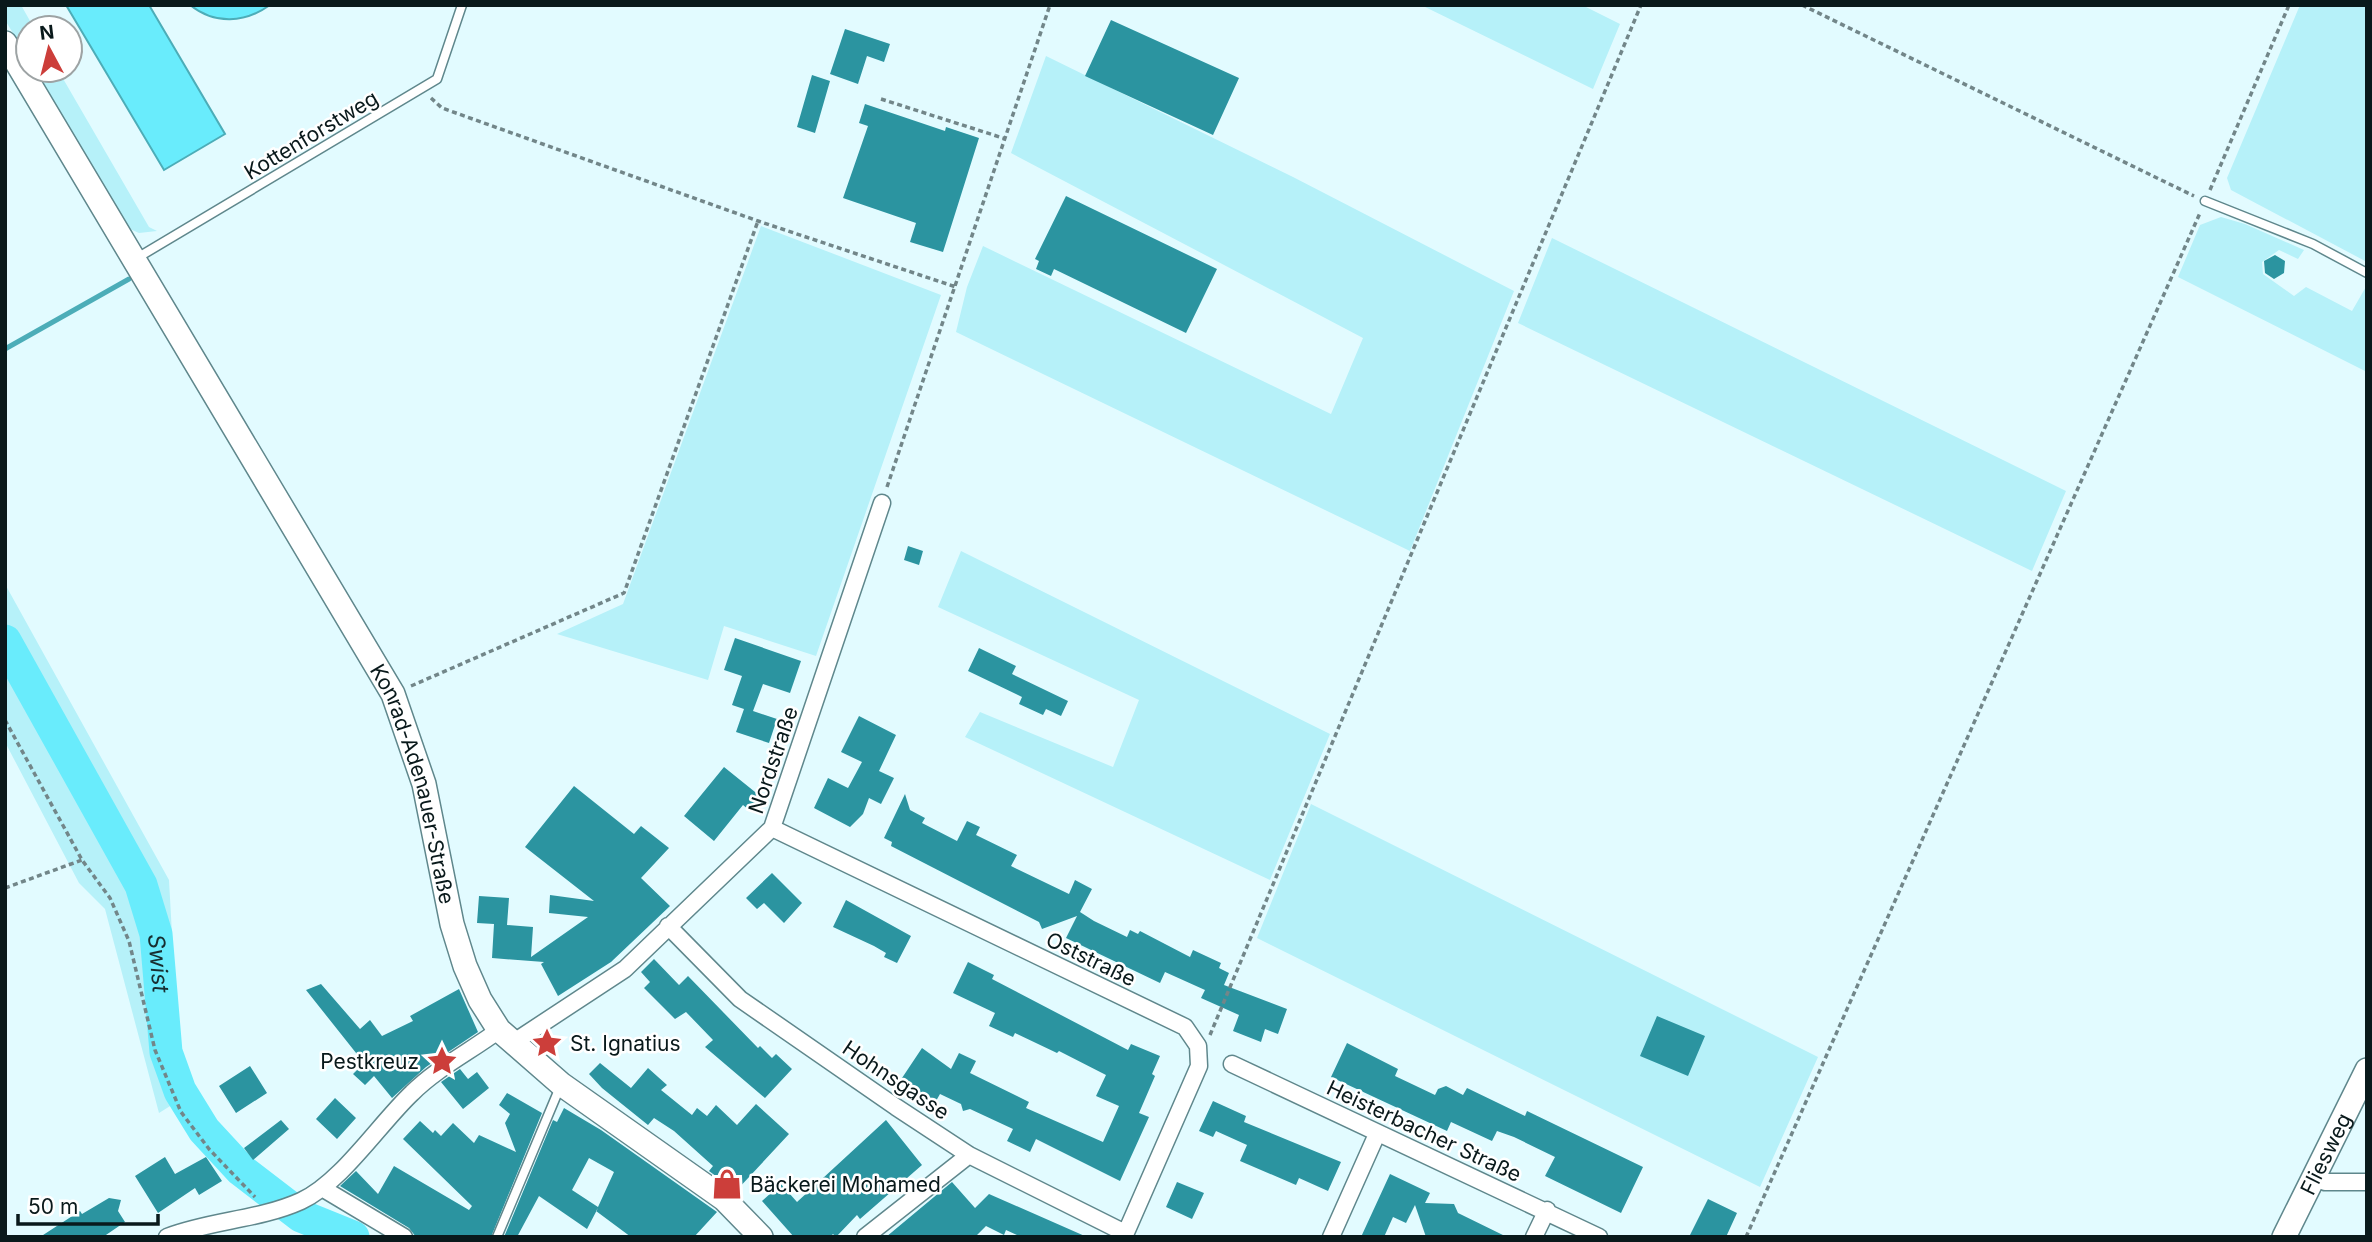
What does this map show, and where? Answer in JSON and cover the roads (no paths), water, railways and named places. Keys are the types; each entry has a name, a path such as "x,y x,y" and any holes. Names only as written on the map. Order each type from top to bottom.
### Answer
{"main road":[{"name":"Konrad-Adenauer-Straße","path":"5,43 393,694 424,784 452,923 465,966 480,1000 505,1037 561,1084 724,1199 761,1237"},
{"name":"Fliesweg","path":"2284,1237 2367,1070"}],"street":[{"name":"Nordstraße","path":"167,1237 205,1224 265,1214 303,1200 323,1188 414,1091 625,968 772,828 882,503"},
{"name":"Oststraße","path":"772,828 1185,1027 1198,1046 1199,1066 1125,1235"},
{"name":"Hohnsgasse","path":"668,926 740,999 969,1155 1125,1235"},
{"name":"Heisterbacher Straße","path":"1232,1063 1599,1237"},
{"path":"1331,1237 1377,1134"},
{"path":"865,1237 969,1155"},
{"path":"2314,1177 2325,1182 2367,1182"},
{"path":"323,1188 404,1237"},
{"path":"1534,1237 1546,1210"}],"lane":[{"name":"Kottenforstweg","path":"135,260 437,79 462,5"},
{"path":"2205,201 2313,244 2367,273"},
{"path":"497,1237 561,1084"}],"water":[{"path":"66,5 149,5 225,134 164,170 84,35 84,14 71,14"},
{"path":"190,5 270,5 240,18 220,19"}],"waterway":[{"path":"5,349 129,279"},
{"name":"Swist","path":"5,641 141,885 156,934 166,1052 180,1091 204,1130 241,1170 301,1216 353,1237"}],"place":[{"name":"St. Ignatius","path":"547,1043"},
{"name":"Pestkreuz","path":"442,1061"},
{"name":"Bäckerei Mohamed","path":"727,1184"}]}
